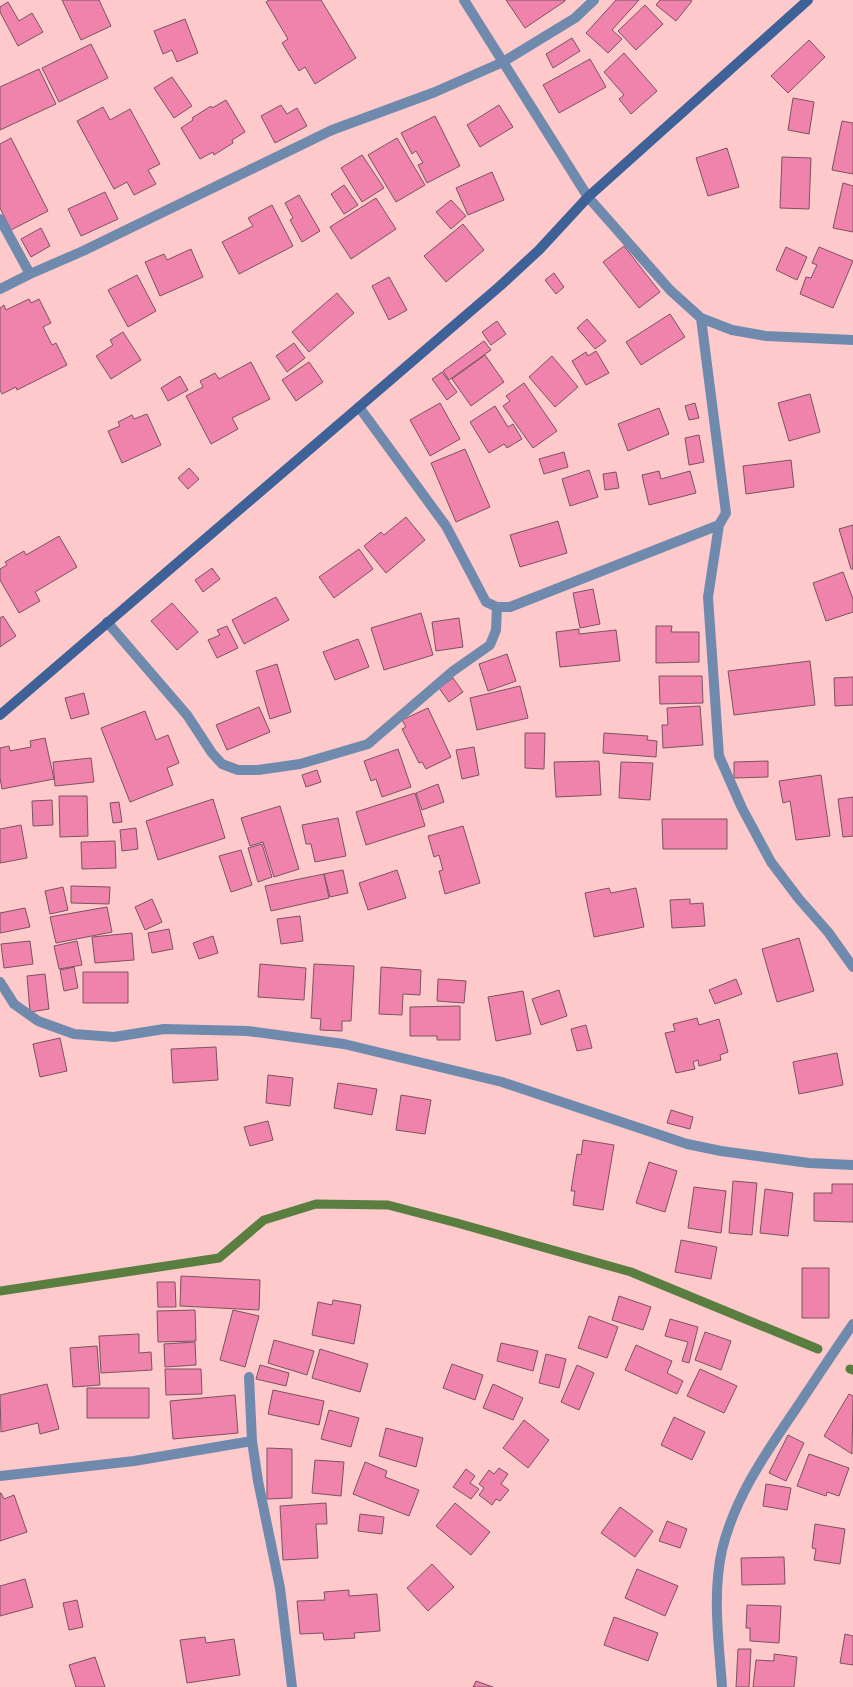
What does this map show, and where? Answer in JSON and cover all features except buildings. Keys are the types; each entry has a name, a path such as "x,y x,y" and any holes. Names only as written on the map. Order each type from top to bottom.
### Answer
{"street":[{"path":"464,0 588,197 670,290 701,318 732,330 766,336 853,340"},
{"path":"0,289 83,251 332,130 435,92 503,62 575,18 594,0"},
{"path":"0,715 500,286 539,250 588,197 808,0"},
{"path":"0,218 30,274"},
{"path":"701,318 726,513 719,526 708,597 719,756 742,808 771,862 799,899 828,932 853,967"},
{"path":"359,407 446,526 486,602 497,607 510,607 719,526"},
{"path":"107,622 187,715 212,753 222,764 238,770 258,770 300,764 368,744 453,671 490,645 496,630 497,607"},
{"path":"0,982 14,1004 38,1021 74,1034 114,1037 164,1029 248,1030 344,1044 502,1082 687,1144 721,1151 809,1163 853,1165"},
{"path":"722,1687 717,1618 718,1586 722,1550 734,1514 756,1468 853,1324"},
{"path":"249,1377 252,1441 258,1481 280,1588 292,1687"},
{"path":"0,1476 134,1461 252,1441"}],"waterway":[{"path":"0,1291 219,1258 264,1220 316,1204 388,1205 631,1272 818,1349"}]}
